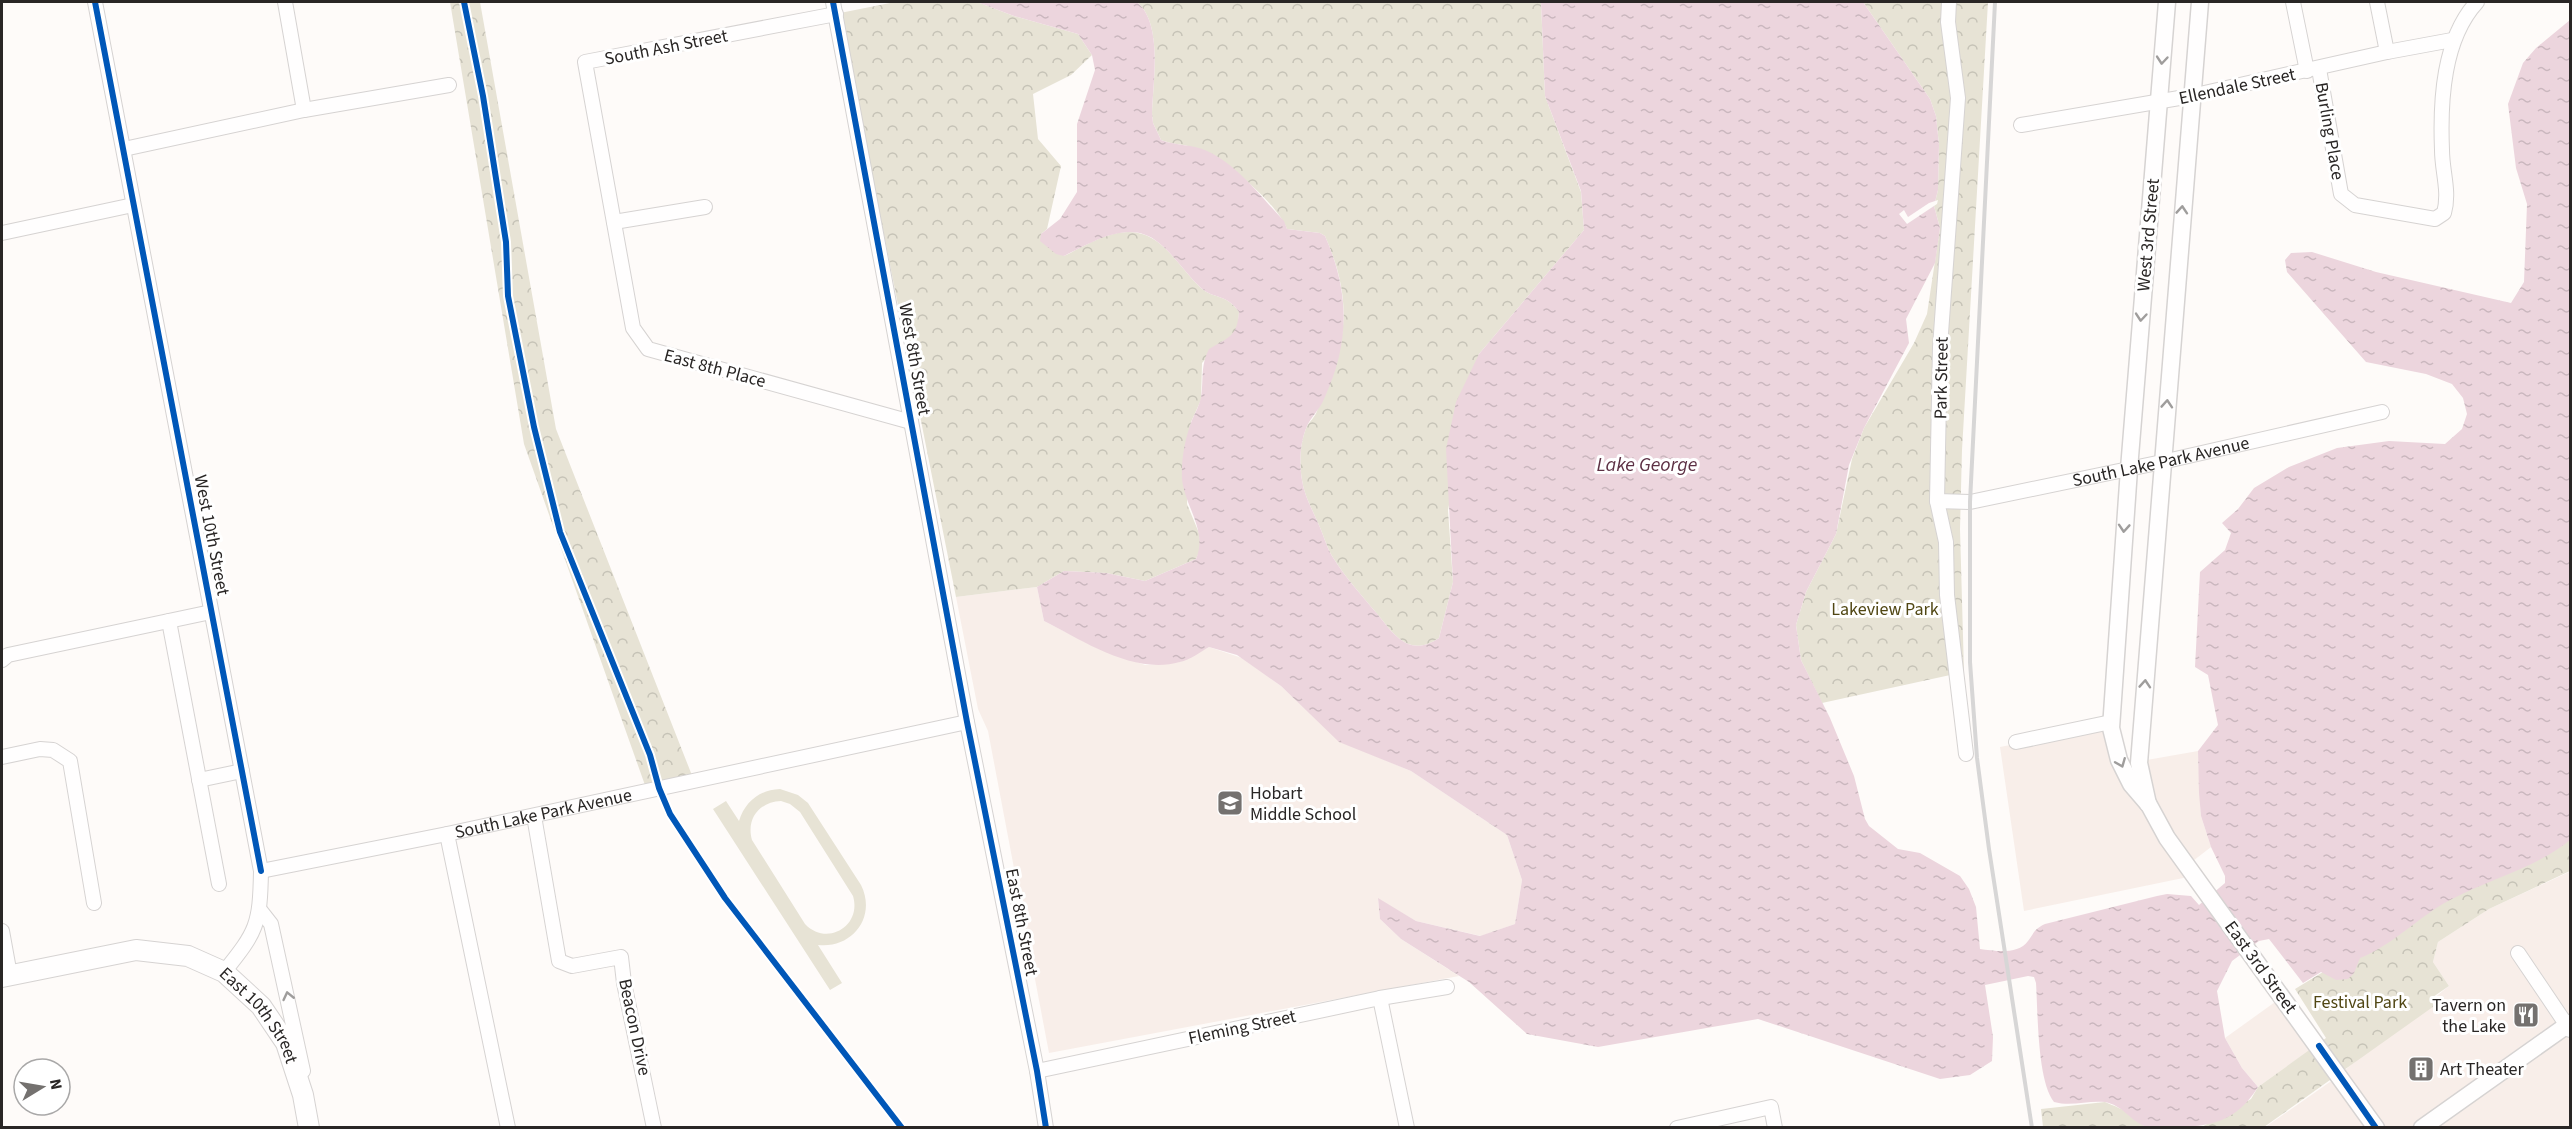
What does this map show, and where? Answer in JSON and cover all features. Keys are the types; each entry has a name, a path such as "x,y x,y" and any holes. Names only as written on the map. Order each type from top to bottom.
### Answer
{"main road":[{"path":"6,976 136,950 188,956 224,972"},
{"name":"East 10th Street","path":"224,972 261,1006 286,1043 303,1095 309,1128"}],"street":[{"path":"95,2 124,149 304,110 448,85"},
{"path":"285,2 304,110"},
{"name":"Park Street","path":"1949,2 1948,22 1958,98 1940,347 1937,501 1946,542 1947,596 1966,754"},
{"name":"West 3rd Street","path":"2129,470 2167,2"},
{"name":"West 3rd Street","path":"2162,462 2200,2"},
{"name":"Burling Place","path":"2293,2 2313,70 2341,194 2355,205 2434,219 2444,213 2448,198 2441,151 2444,95 2452,40"},
{"path":"2378,2 2386,52"},
{"path":"2452,40 2466,13 2477,2"},
{"name":"South Ash Street","path":"614,222 585,62 835,8"},
{"name":"West 8th Street","path":"835,8 967,722"},
{"name":"Ellendale Street","path":"2021,125 2191,96 2386,52 2452,40"},
{"name":"West 10th Street","path":"124,149 261,871"},
{"path":"2,233 133,205"},
{"path":"614,222 705,207"},
{"name":"East 8th Place","path":"614,222 633,328 648,349 911,422"},
{"name":"South Lake Park Avenue","path":"1937,501 1970,502 2129,470 2382,412"},
{"name":"East 3rd Street","path":"2148,805 2139,763 2162,462"},
{"name":"East 3rd Street","path":"2129,470 2110,722 2119,760 2131,784 2148,805 2167,838 2376,1128"},
{"path":"2,660 8,655 212,612"},
{"path":"169,621 219,884"},
{"name":"South Lake Park Avenue","path":"261,871 534,816 967,722"},
{"name":"East 8th Street","path":"967,722 1037,1071 1046,1128"},
{"path":"2016,742 2110,722"},
{"path":"2,757 47,749 53,750 70,761 94,903"},
{"path":"199,780 242,771"},
{"name":"Beacon Drive","path":"534,816 559,961 572,966 621,957 624,983 654,1128"},
{"path":"447,834 508,1128"},
{"name":"East 10th Street","path":"224,972 248,942 258,922 261,871"},
{"name":"East 10th Street","path":"260,910 271,924 303,1068 303,1095"},
{"path":"2,931 6,976"},
{"path":"2422,1128 2569,1026 2518,953"},
{"name":"Fleming Street","path":"1037,1071 1380,998 1447,987"},
{"path":"1380,998 1407,1128"},
{"path":"1677,1128 1771,1107 1775,1128"}],"shaded area":[{"name":"Hobart Middle School","path":"1037,587 1044,621 1097,648 1145,665 1180,662 1209,647 1242,658 1281,686 1339,741 1411,771 1507,835 1522,880 1515,924 1481,936 1416,921 1378,899 1380,919 1401,939 1459,976 1049,1053 988,731 978,709 956,597"},
{"path":"2109,725 2111,737 2193,876 2024,911 2000,747"},
{"path":"2198,751 2201,816 2211,847 2189,864 2166,832 2141,761"},
{"path":"2569,872 2570,1021 2420,1127 2378,1127 2340,1074 2449,986 2433,962 2438,942 2489,909"},
{"path":"2282,997 2316,1046 2258,1087 2242,1068 2225,1038"},
{"path":"2566,1027 2570,1034 2570,1127 2425,1128"},
{"path":"2337,1077 2373,1128 2264,1128"}],"green space":[{"path":"450,2 480,2 556,429 693,778 646,788 524,444"},
{"path":"895,2 977,2 1014,16 1078,34 1092,55 1071,75 1033,94 1038,139 1061,166 1047,229 1041,234 1064,256 1111,234 1135,232 1147,236 1165,248 1201,288 1230,302 1239,312 1238,328 1228,340 1221,342 1202,363 1201,400 1191,422 1187,504 1199,533 1201,548 1196,559 1145,581 1106,573 1064,571 1037,587 956,597 840,13"},
{"path":"1137,2 1541,2 1545,96 1581,192 1584,230 1479,354 1448,510 1453,582 1439,638 1430,643 1415,646 1401,640 1350,581 1330,552 1303,486 1300,460 1303,439 1335,366 1343,325 1340,283 1325,236 1320,233 1287,229 1281,217 1259,192 1230,168 1201,151 1161,140 1153,123 1152,113 1155,70 1153,38 1145,12"},
{"name":"Lakeview Park","path":"1863,2 1988,2 1962,450 1960,529 1964,672 1822,703 1801,660 1796,625 1806,592 1836,534 1852,459 1864,428 1914,343 1927,314 1940,228 1934,206 1938,190 1939,145 1936,116 1930,99"},
{"path":"780,789 798,795 808,803 861,885 865,897 866,908 863,919 851,936 830,945 818,945 842,983 830,990 713,809 726,801 739,821 745,808 754,798","holes":["781,801 790,804 800,812 853,896 852,916 841,930 823,934 805,924 752,840 751,825 761,808 773,802"]},
{"name":"Festival Park","path":"2570,822 2570,871 2489,909 2438,942 2433,962 2449,986 2433,997 2437,1004 2264,1127 2200,1128 2251,1099 2258,1087 2326,1038 2295,989"},
{"path":"2105,1102 2126,1111 2148,1127 2043,1127 2041,1109"}],"water":[{"name":"Lake George","path":"977,2 1137,2 1145,12 1153,38 1155,70 1152,113 1153,123 1161,140 1202,149 1218,157 1248,182 1284,221 1287,229 1320,233 1325,236 1339,278 1344,318 1339,358 1333,378 1322,403 1307,426 1303,439 1300,460 1303,486 1328,548 1338,565 1395,635 1415,646 1430,643 1439,638 1453,582 1446,449 1456,402 1479,354 1584,230 1581,191 1545,96 1541,2 1863,2 1930,99 1936,116 1939,145 1938,190 1934,206 1940,228 1935,263 1906,319 1909,343 1864,428 1849,465 1836,534 1806,592 1796,625 1801,660 1830,718 1854,776 1865,819 1869,826 1898,849 1920,853 1960,876 1969,889 1976,907 1980,949 1999,951 2012,950 2024,945 2036,929 2045,924 2157,896 2167,894 2191,896 2199,905 2225,883 2225,876 2211,847 2201,816 2199,793 2198,751 2218,725 2208,675 2195,667 2200,572 2225,550 2231,533 2222,523 2238,509 2254,488 2289,467 2337,448 2389,441 2445,444 2462,429 2467,414 2463,398 2452,384 2426,374 2366,362 2287,272 2285,260 2291,253 2312,252 2376,272 2511,303 2524,282 2527,204 2516,168 2508,104 2523,63 2536,48 2570,20 2570,840 2542,858 2438,907 2383,946 2360,958 2354,973 2348,979 2336,980 2321,972 2303,983 2269,939 2259,941 2232,961 2217,991 2225,1038 2242,1068 2258,1087 2241,1108 2211,1124 2150,1127 2144,1126 2116,1106 2105,1102 2067,1104 2054,1102 2048,1092 2041,1062 2036,983 2034,977 2028,976 1985,985 1993,1037 1992,1061 1970,1075 1940,1079 1758,1019 1598,1047 1527,1034 1469,982 1401,939 1380,919 1378,898 1416,921 1480,936 1515,924 1522,880 1507,835 1411,771 1339,742 1281,686 1237,655 1209,647 1180,662 1162,665 1145,664 1109,654 1044,621 1037,587 1064,571 1106,573 1145,581 1196,559 1199,549 1198,529 1182,479 1184,449 1201,398 1206,355 1209,349 1227,339 1234,332 1239,312 1230,302 1201,288 1165,248 1148,236 1124,232 1111,235 1064,256 1056,254 1040,241 1041,234 1060,219 1077,192 1077,124 1095,70 1092,55 1078,34 1014,16"}],"pier":[{"path":"1938,200 1937,204 1907,224 1899,214 1904,210 1908,217 1929,203"}],"railway":[{"path":"1995,2 1970,502 1970,662 1977,758 1989,849 2032,1128"}],"cycle path":[{"path":"95,2 261,871"},
{"path":"464,2 483,96 506,242 508,296 534,427 560,532 650,755 659,788 670,814 725,898 902,1128"},
{"path":"833,2 967,722 1037,1071 1046,1128"},
{"path":"2319,1046 2376,1128"}],"place":[{"name":"Hobart Middle School","path":"1230,803"},
{"name":"Tavern on the Lake","path":"2526,1015"},
{"name":"Art Theater","path":"2421,1069"}]}
